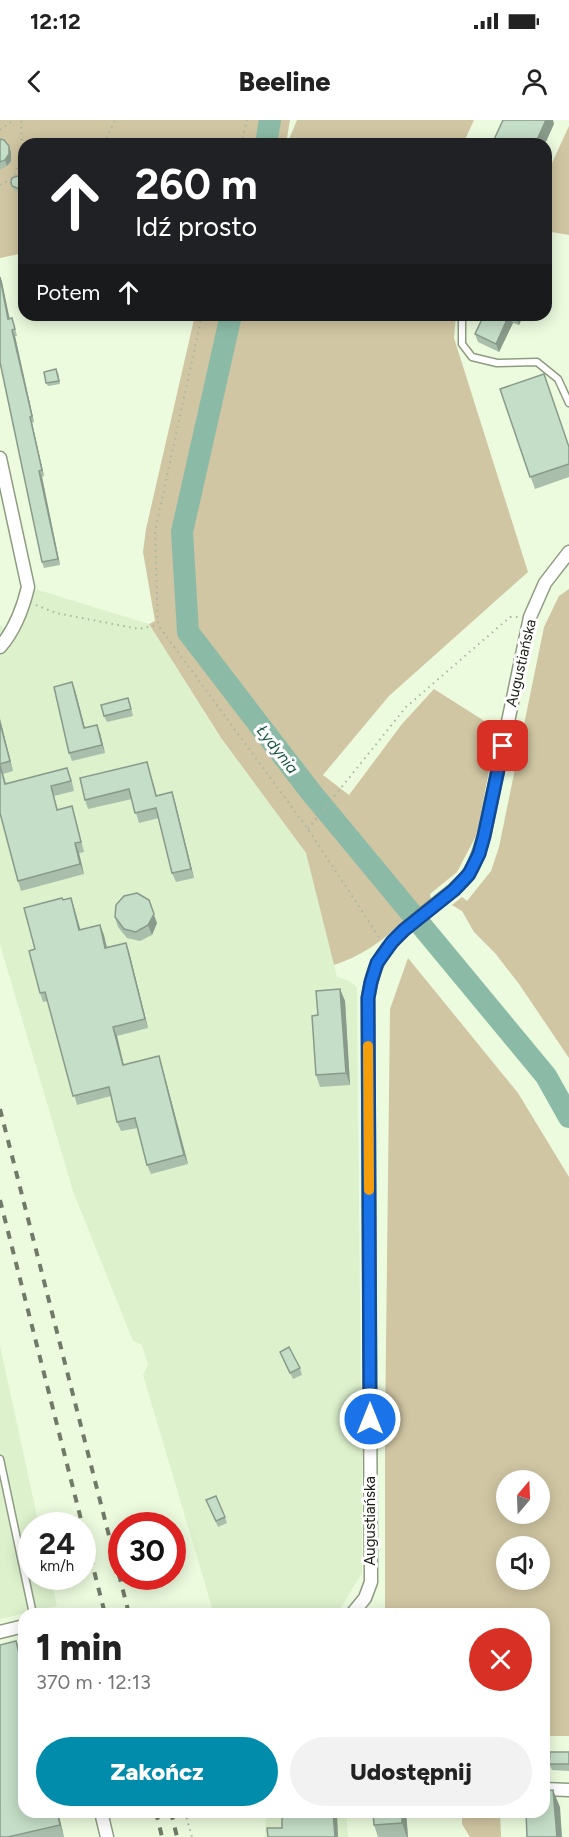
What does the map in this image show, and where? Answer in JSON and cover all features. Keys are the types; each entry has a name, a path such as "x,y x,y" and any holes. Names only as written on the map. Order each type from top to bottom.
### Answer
{"street":[{"path":"0,458 28,587 24,605 0,647"},
{"name":"Augustiańska","path":"357,1608 365,1598 371,1582 368,998 371,982 377,963 387,950 404,930 454,890 469,874 479,854 530,616 545,583 569,552"},
{"path":"0,1632 18,1628"},
{"path":"550,1789 569,1790"},
{"path":"102,1818 107,1837"}],"lane":[{"path":"462,321 462,344 472,357 497,363 537,362 558,379 569,403"},
{"path":"0,1459 32,1608"}],"path":[{"path":"0,130 14,120"},
{"path":"21,120 22,138"},
{"path":"107,138 115,120"},
{"path":"242,120 246,121 242,138"},
{"path":"0,185 14,177 18,164"},
{"path":"201,321 155,531 158,625 308,829 387,950"},
{"path":"28,587 32,603 56,613 139,629 158,625"},
{"path":"308,829 406,707 510,616 530,616"},
{"path":"187,1818 192,1837"}],"shaded area":[{"path":"0,120 290,120 287,138 18,138 18,254 0,258"},
{"path":"297,120 474,120 466,138 290,138"},
{"path":"569,126 569,235 552,232 552,163"},
{"path":"194,321 455,321 454,338 528,572 389,696 323,775 349,795 402,724 434,689 497,729 477,834 457,872 430,894 432,907 404,930 399,926 368,949 334,965 306,853 221,738 149,624 155,621 143,552 146,529"},
{"path":"35,589 149,624 219,736 306,853 337,977 350,981 357,988 361,1409 349,1420 350,1440 362,1451 362,1573 341,1608 212,1608 186,1520 186,1512 184,1512 143,1375 148,1365 142,1345 133,1341 73,1191 0,944 0,625 5,629"},
{"path":"569,589 569,1058 519,984 495,953 474,932 462,911 452,905 462,897 467,901 491,871 499,847 544,627 559,596"},
{"path":"408,958 518,1093 569,1177 569,1736 550,1736 550,1608 385,1608 390,1009"},
{"path":"0,1346 36,1512 18,1512 18,1590 53,1590 57,1606 18,1608 18,1615 0,1619"},
{"path":"266,1818 346,1818 348,1837 265,1837"},
{"path":"462,1818 500,1818 501,1837 470,1837 462,1824"}],"building":[{"path":"503,120 546,120 538,138 495,138"},
{"path":"0,139 9,146 9,154 5,160 0,162"},
{"path":"18,177 18,188 12,186 12,178"},
{"path":"0,277 8,319 12,318 15,329 12,330 32,416 30,417 42,470 39,471 58,559 42,562 0,362"},
{"path":"481,321 506,321 496,344 475,334"},
{"path":"56,369 59,381 46,383 44,372"},
{"path":"544,374 569,447 569,464 530,477 500,389"},
{"path":"72,682 84,728 97,725 102,745 69,753 54,687"},
{"path":"128,698 131,709 104,716 101,705"},
{"path":"0,723 10,761 0,764"},
{"path":"147,762 156,796 172,792 191,869 172,873 156,808 135,813 129,789 85,800 80,778"},
{"path":"0,765 5,784 67,768 71,781 51,786 57,810 72,806 81,842 75,843 80,864 18,881 0,813"},
{"path":"137,893 149,900 154,914 148,925 136,932 124,929 115,917 116,905 124,896"},
{"path":"62,898 63,900 71,898 79,930 100,925 105,948 126,943 145,1019 113,1027 123,1065 159,1056 184,1155 147,1165 135,1118 117,1122 109,1087 73,1096 45,992 40,993 29,951 35,949 24,908"},
{"path":"340,989 346,1073 316,1075 312,1016 318,1015 316,991"},
{"path":"289,1347 300,1368 290,1373 280,1352"},
{"path":"216,1496 225,1517 216,1521 206,1500"},
{"path":"16,1641 18,1649 18,1818 58,1818 60,1825 8,1837 0,1837 0,1645"},
{"path":"550,1752 569,1752 569,1764 550,1764"},
{"path":"550,1790 553,1790 557,1837 527,1837 526,1818 550,1818"},
{"path":"282,1818 333,1818 335,1837 268,1837 267,1828 282,1828"},
{"path":"373,1818 402,1818 402,1823 374,1825"}],"waterway":[{"name":"Łydynia","path":"267,138 270,120"},
{"name":"Łydynia","path":"230,321 182,532 188,632 310,791 546,1076 569,1117"}],"railway":[{"path":"0,1109 127,1608"},
{"path":"0,1200 103,1608"},
{"path":"157,1818 162,1837"},
{"path":"172,1818 177,1837"}],"slow traffic":[{"path":"368,1046 369,1190"}],"route":[{"path":"370,1419 368,998 371,982 377,963 392,942 454,890 469,874 479,854 484,836 503,746"}]}
